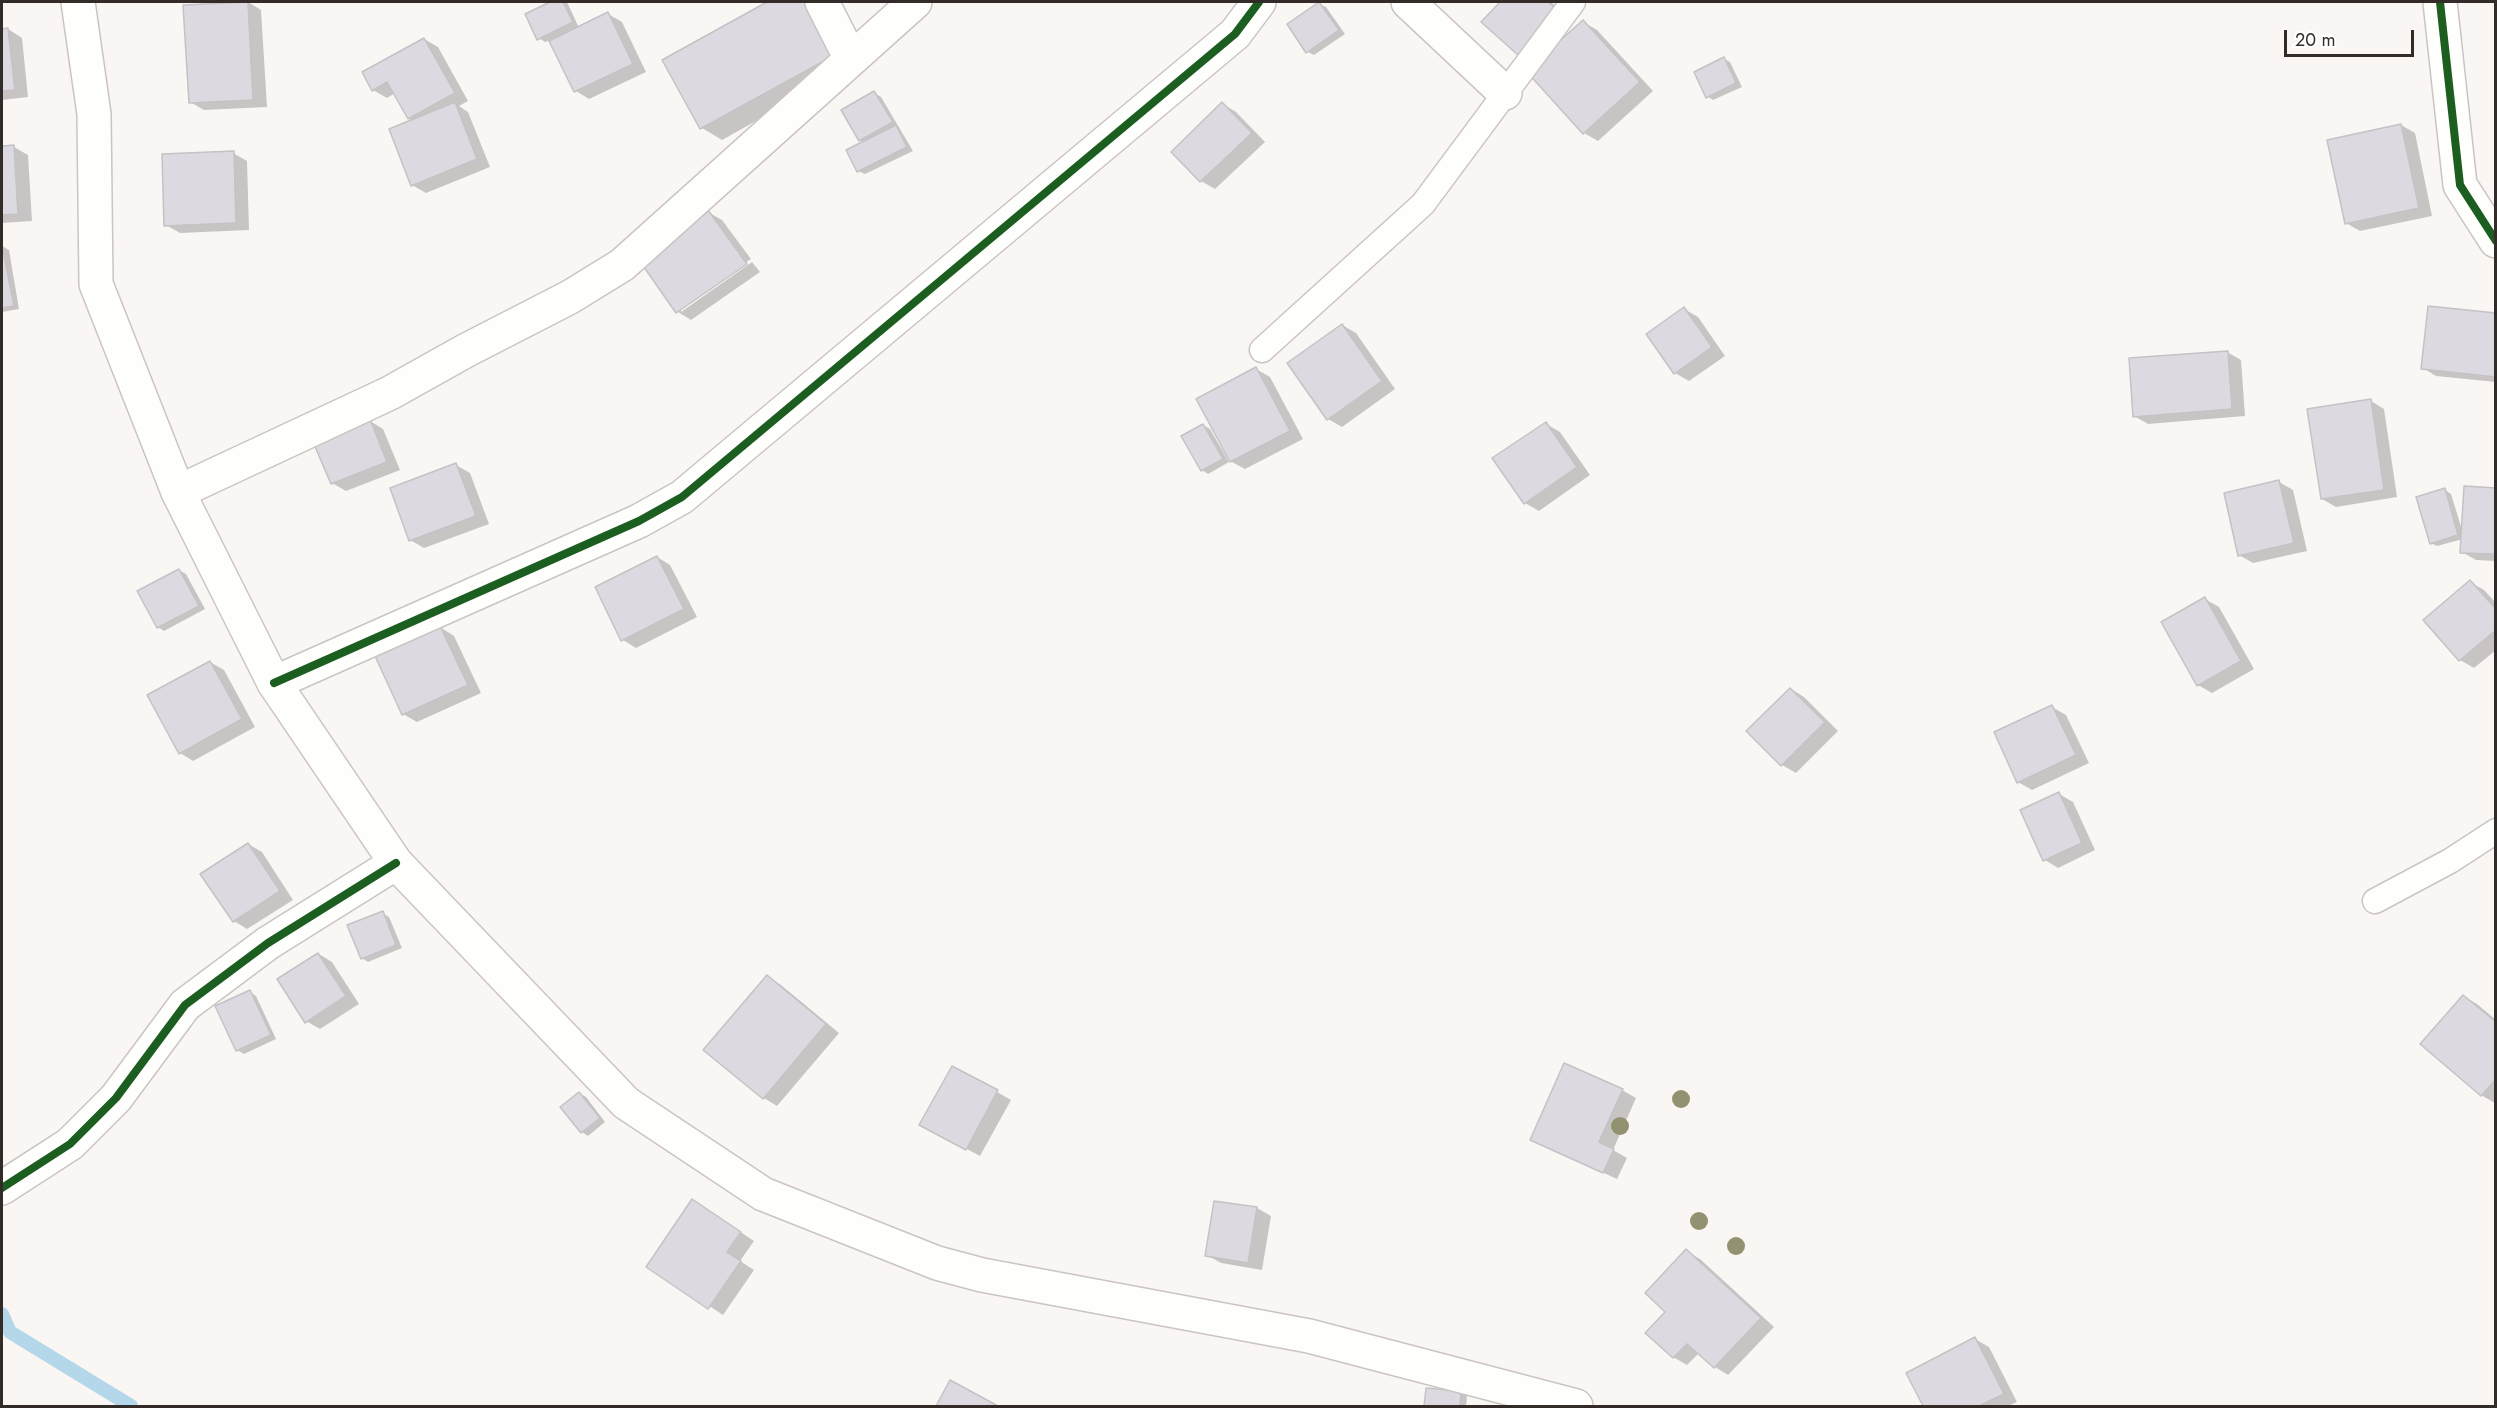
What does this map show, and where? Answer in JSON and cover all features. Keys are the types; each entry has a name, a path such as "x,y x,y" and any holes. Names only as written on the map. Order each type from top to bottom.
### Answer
{"street":[{"path":"78,2 94,114 96,284 178,492 274,683 396,863 626,1103 764,1194 937,1263 971,1272 1309,1336 1576,1407"},
{"path":"822,2 851,59"},
{"path":"178,492 390,393 570,297 622,265 915,2"},
{"path":"274,683 639,521 682,496 1235,34 1259,2"},
{"path":"1408,2 1504,93"},
{"path":"2440,2 2460,185 2496,241"},
{"path":"2,1188 70,1144 117,1098 185,1005 268,943 396,863"}],"lane":[{"path":"1262,350 1423,204 1573,2"},
{"path":"2375,901 2450,861 2496,831"}],"building":[{"path":"248,2 253,100 189,103 183,5"},
{"path":"550,2 563,2 573,22 537,40 525,14"},
{"path":"767,2 805,2 835,55 700,129 662,60"},
{"path":"1319,2 1339,30 1306,53 1287,24"},
{"path":"1500,2 1548,2 1558,10 1518,55 1481,22"},
{"path":"608,12 633,64 574,92 549,41"},
{"path":"1583,20 1640,82 1583,134 1526,71"},
{"path":"8,28 15,90 2,91 2,29"},
{"path":"424,38 455,93 408,119 387,82 372,91 362,72"},
{"path":"1724,57 1736,83 1706,98 1694,72"},
{"path":"874,91 893,122 859,141 841,110"},
{"path":"455,102 477,159 411,186 389,129"},
{"path":"1222,102 1252,133 1200,182 1171,152"},
{"path":"2401,124 2419,208 2345,224 2327,140"},
{"path":"896,125 907,147 857,172 846,150"},
{"path":"14,145 18,214 2,215 2,146"},
{"path":"234,151 236,223 164,226 162,154"},
{"path":"708,210 747,264 676,313 639,260"},
{"path":"2,245 14,306 2,308"},
{"path":"2428,306 2496,313 2496,377 2421,369"},
{"path":"1684,307 1712,347 1674,374 1646,334"},
{"path":"1342,324 1382,381 1327,420 1287,363"},
{"path":"2228,351 2232,409 2133,417 2129,358"},
{"path":"1256,367 1290,431 1230,462 1196,399"},
{"path":"2371,399 2384,490 2321,499 2307,409"},
{"path":"370,419 387,462 331,484 313,442"},
{"path":"1546,422 1577,467 1524,504 1492,458"},
{"path":"1203,424 1223,459 1201,471 1181,436"},
{"path":"456,463 476,516 409,541 390,488"},
{"path":"2279,480 2294,543 2238,556 2224,493"},
{"path":"2464,486 2496,488 2496,554 2460,553"},
{"path":"2445,488 2458,535 2430,544 2416,497"},
{"path":"657,556 684,609 621,641 595,587"},
{"path":"179,569 199,606 157,628 137,591"},
{"path":"2470,580 2496,609 2496,630 2459,661 2423,620"},
{"path":"2205,597 2241,661 2197,686 2161,622"},
{"path":"440,626 468,685 402,715 375,656"},
{"path":"210,661 242,719 179,754 147,695"},
{"path":"1790,688 1825,722 1781,766 1746,731"},
{"path":"2052,705 2076,755 2017,783 1994,732"},
{"path":"2059,792 2082,843 2043,861 2020,810"},
{"path":"248,843 280,891 233,922 200,874"},
{"path":"383,911 396,945 361,959 347,925"},
{"path":"318,953 346,996 305,1023 277,979"},
{"path":"767,975 826,1024 763,1099 703,1050"},
{"path":"250,990 271,1035 236,1051 215,1006"},
{"path":"2463,995 2496,1022 2496,1079 2481,1096 2420,1044"},
{"path":"1564,1063 1623,1089 1599,1142 1614,1149 1603,1173 1530,1140"},
{"path":"952,1066 998,1090 966,1150 919,1125"},
{"path":"579,1092 600,1118 581,1133 560,1107"},
{"path":"692,1199 741,1232 727,1252 741,1261 708,1309 646,1267"},
{"path":"1214,1201 1257,1207 1248,1263 1205,1256"},
{"path":"1686,1249 1761,1318 1714,1368 1687,1344 1673,1358 1645,1333 1665,1312 1645,1293"},
{"path":"1975,1337 2004,1394 1979,1406 1923,1406 1906,1373"},
{"path":"950,1380 998,1406 936,1406"},
{"path":"1426,1388 1461,1391 1460,1406 1424,1406"}],"waterway":[{"path":"2,1314 10,1332 131,1406"}],"cycle path":[{"path":"274,683 639,521 682,497 1235,34 1259,2"},
{"path":"2440,2 2460,185 2496,241"},
{"path":"2,1188 70,1144 116,1098 185,1005 268,943 396,863"}]}
